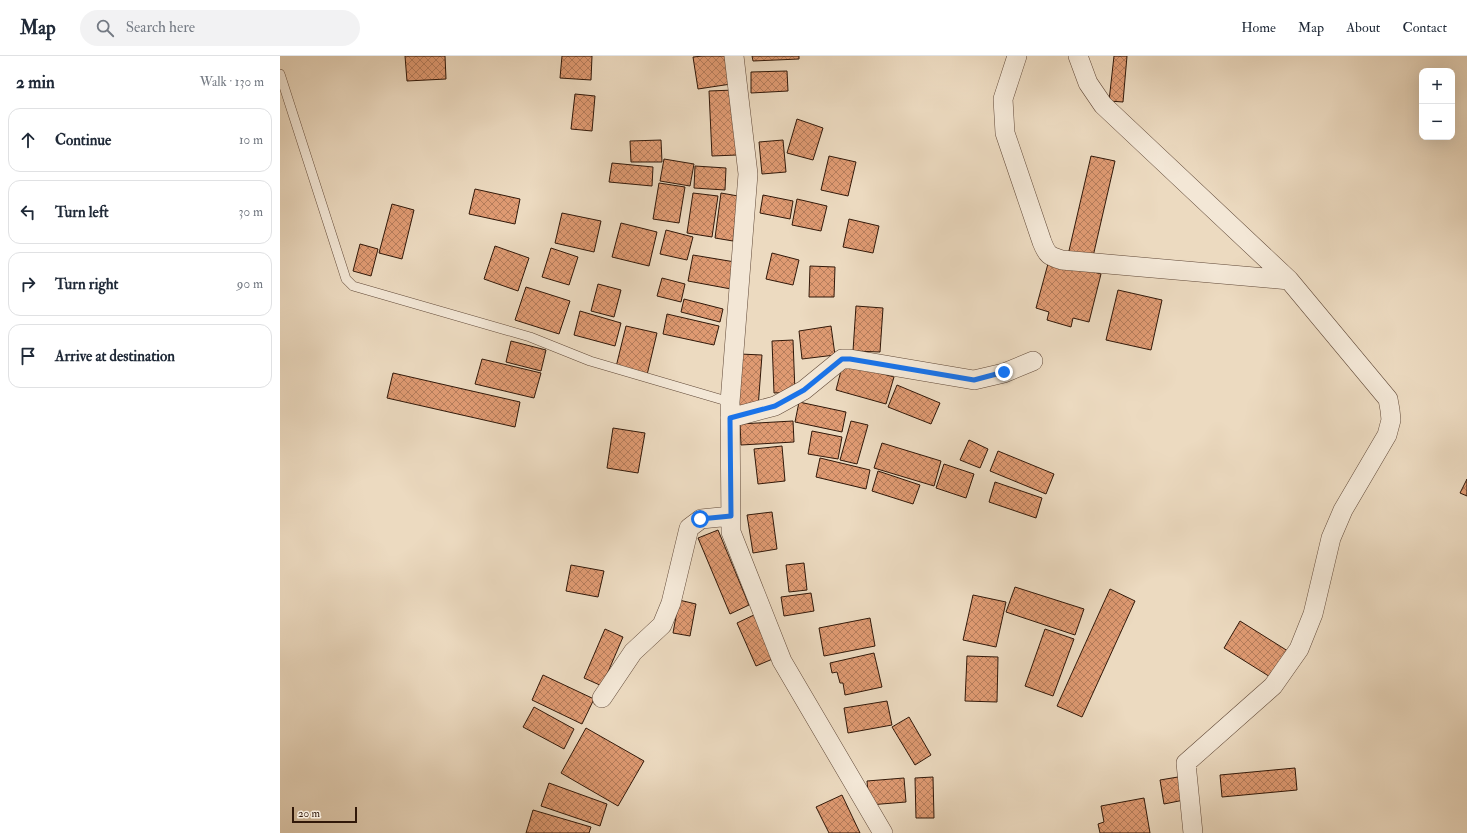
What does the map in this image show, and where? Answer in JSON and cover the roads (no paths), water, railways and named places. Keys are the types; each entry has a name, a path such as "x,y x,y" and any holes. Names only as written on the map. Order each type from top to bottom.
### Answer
{"street":[{"path":"734,56 748,174 730,410 731,532 782,661 883,833"},
{"path":"1017,56 1003,100 1005,133 1046,252 1051,256 1062,260 1289,280"},
{"path":"1078,56 1088,82 1103,105 1289,280 1388,399 1390,410 1391,420 1387,435 1343,510 1331,538 1313,614 1299,649 1273,686 1186,763 1194,833"},
{"path":"730,410 775,406 804,390 842,359 850,359 974,380 1004,372 1033,361"},
{"path":"602,698 633,652 662,625 671,603 689,528 700,519 731,516"}],"lane":[{"path":"280,74 346,279 353,286 530,337 590,361 730,410"}]}
